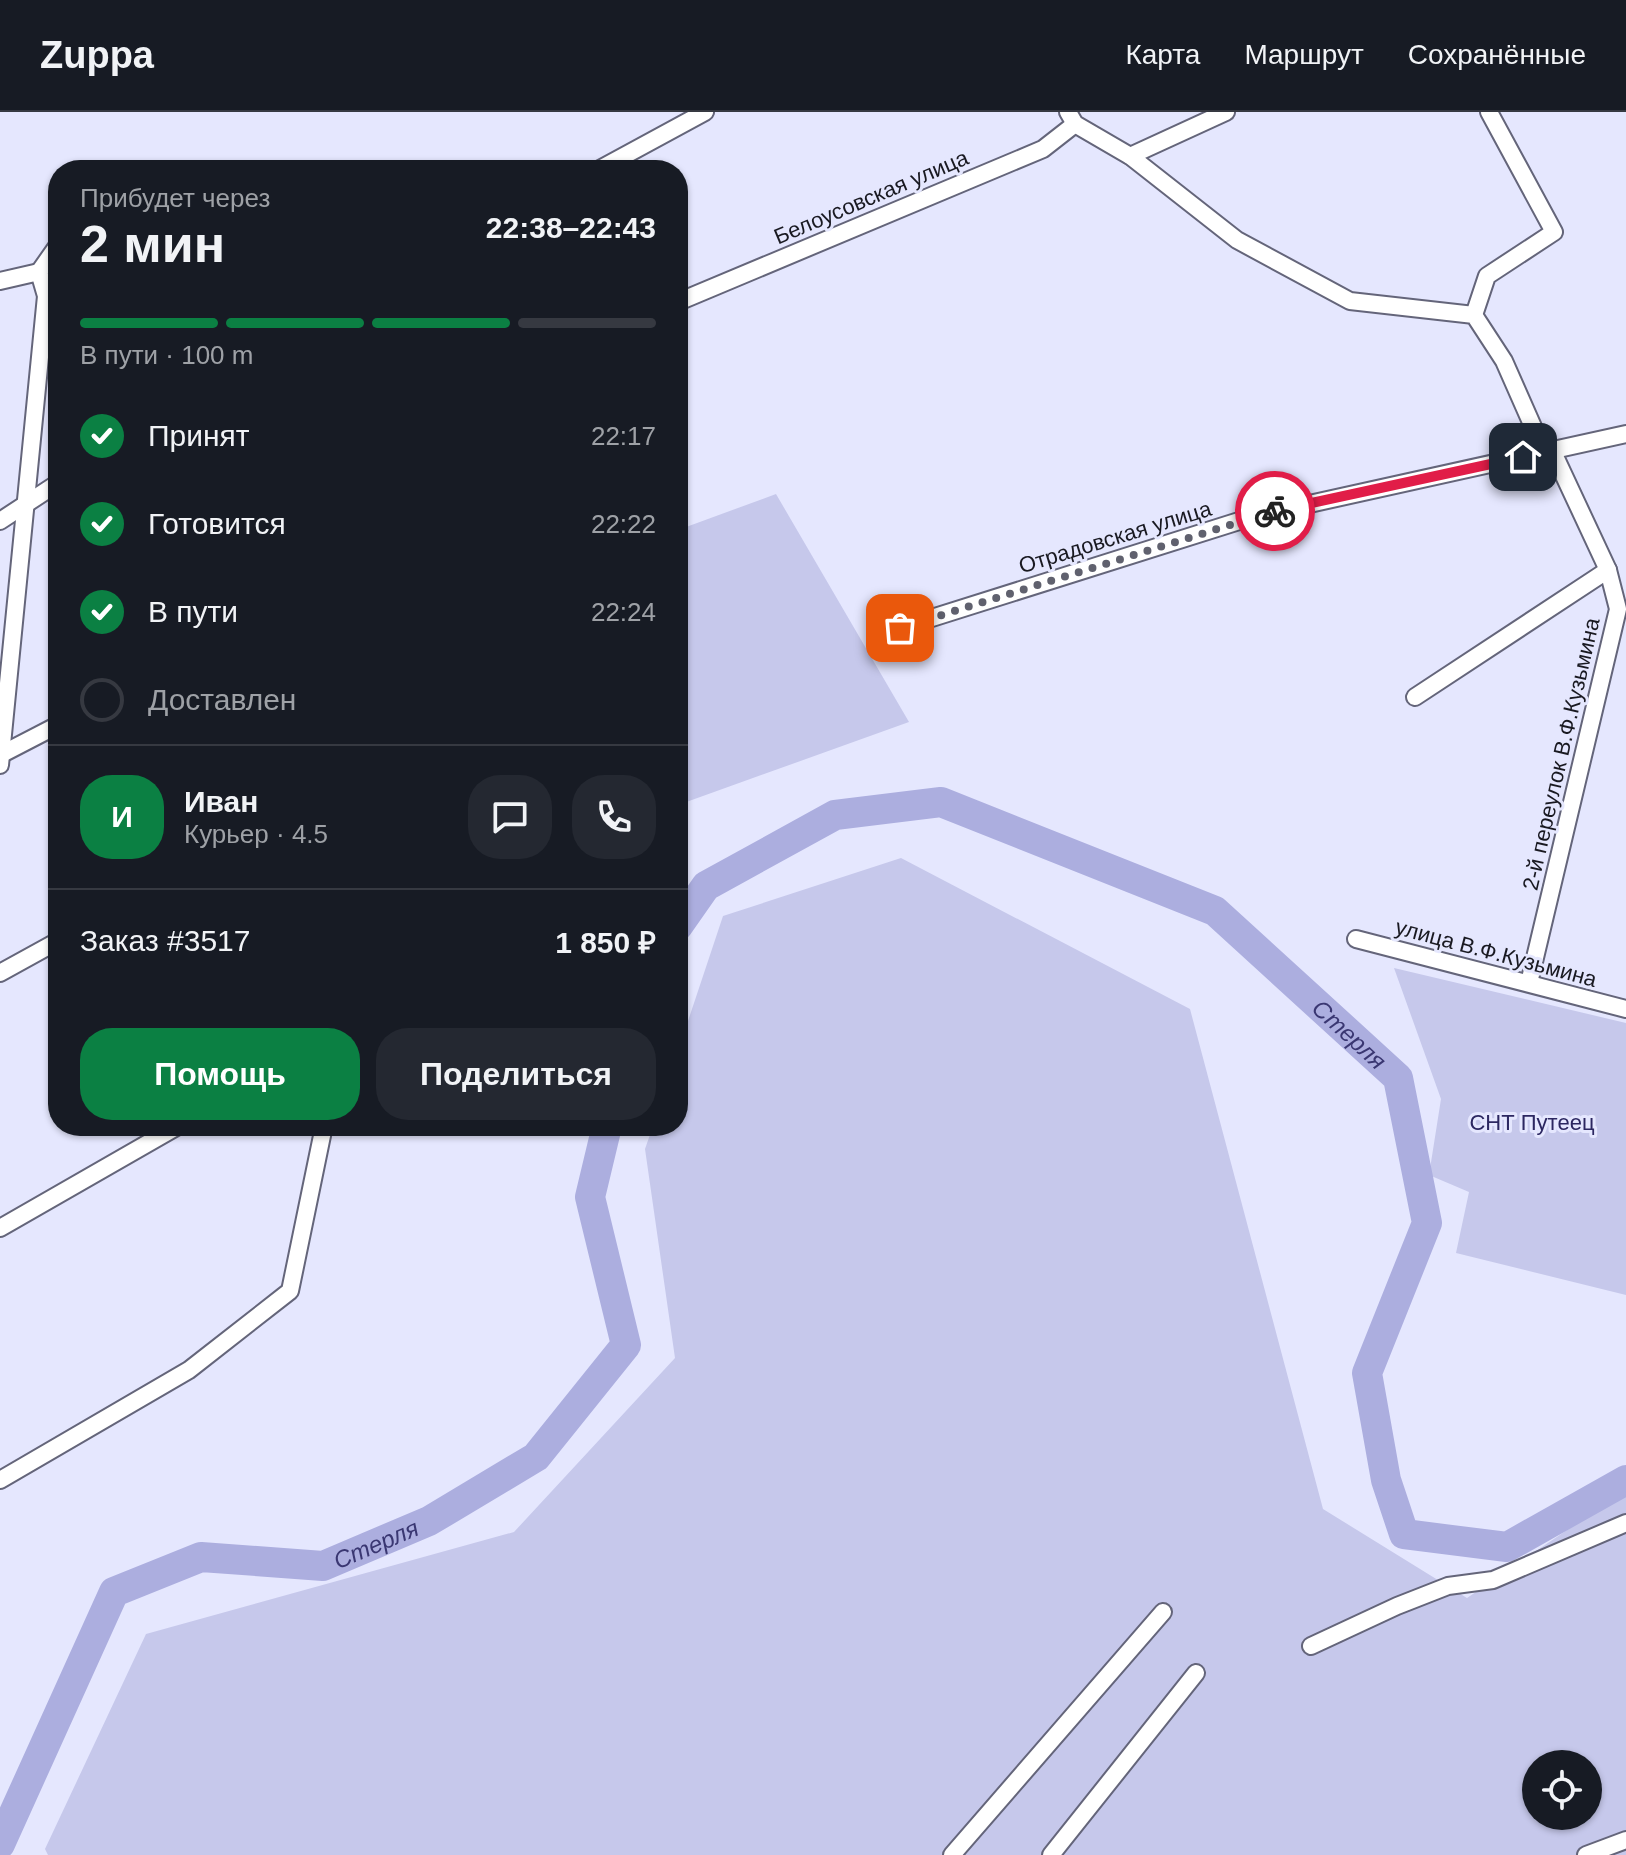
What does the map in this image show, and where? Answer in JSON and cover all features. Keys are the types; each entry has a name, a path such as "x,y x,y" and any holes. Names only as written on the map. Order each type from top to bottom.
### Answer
{"street":[{"path":"616,160 705,112"},
{"path":"1130,156 1226,112"},
{"path":"1072,118 1130,156 1237,240 1350,301 1474,315 1487,276 1554,232 1489,112"},
{"name":"Белоусовская улица","path":"688,298 1043,149 1072,118"},
{"path":"0,281 39,272 48,259"},
{"path":"1,760 23,504 46,296 39,272"},
{"name":"2-й переулок В.Ф.Кузьмина","path":"1474,315 1504,361 1534,429 1552,450 1608,570 1618,609 1529,983"},
{"name":"Отрадовская улица","path":"900,628 1255,516 1626,434"},
{"path":"0,521 48,489"},
{"path":"1415,697 1608,570"},
{"path":"1,760 48,731"},
{"name":"улица В.Ф.Кузьмина","path":"1356,939 1626,1009"},
{"path":"0,973 48,947"},
{"path":"0,1228 161,1136"},
{"path":"0,1480 189,1370 290,1291 322,1136"},
{"path":"1311,1646 1448,1586 1493,1580 1626,1523"},
{"path":"952,1855 1163,1612"},
{"path":"1051,1855 1196,1673"},
{"path":"1586,1855 1626,1840"}],"green space":[{"path":"776,494 909,722 688,801 688,526"},
{"path":"901,858 1190,1009 1323,1509 1467,1598 1626,1490 1626,1855 48,1855 45,1849 146,1634 514,1532 675,1358 645,1149 650,1136 688,1136 688,1021 723,916"},
{"name":"СНТ Путеец","path":"1394,968 1626,1023 1626,1295 1456,1253 1469,1192 1429,1175 1441,1099"}],"waterway":[{"name":"Стерля","path":"688,912 706,886 835,815 941,802 1215,911 1398,1078 1427,1223 1367,1373 1386,1480 1404,1534 1507,1547 1626,1480"},
{"name":"Стерля","path":"0,1844 114,1592 201,1557 323,1566 429,1521 536,1457 626,1345 590,1197 605,1136"}],"way so far":[{"path":"900,628 1275,511"}],"route":[{"path":"1275,511 1523,457"}]}
